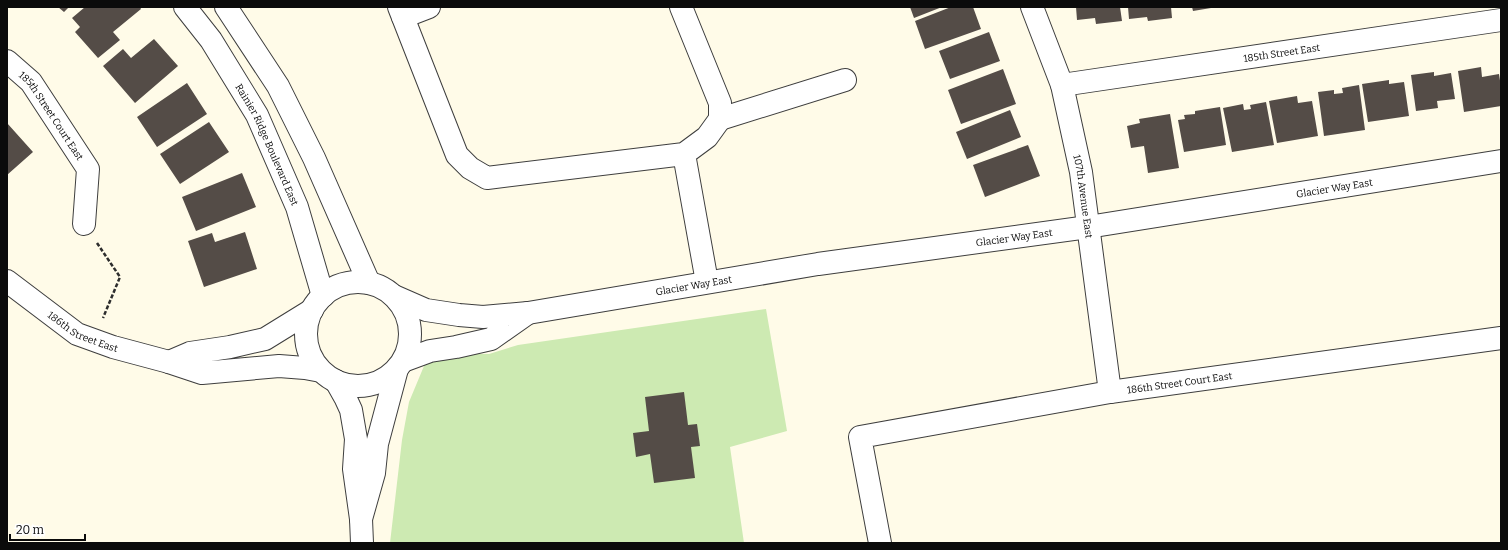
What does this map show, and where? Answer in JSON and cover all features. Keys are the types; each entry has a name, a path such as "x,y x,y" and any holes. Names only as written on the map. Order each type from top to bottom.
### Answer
{"street":[{"name":"Rainier Ridge Boulevard East","path":"185,7 211,40 257,115 297,207 317,303"},
{"path":"226,7 278,86 314,158 369,283"},
{"path":"429,7 401,12 457,155 470,168 487,178 684,154 706,137 720,119 846,80"},
{"path":"681,7 720,103 720,119"},
{"name":"107th Avenue East","path":"1032,7 1062,85 1081,172 1110,392"},
{"name":"185th Street East","path":"1062,85 1501,20"},
{"name":"185th Street Court East","path":"7,61 31,82 88,169 84,224"},
{"path":"684,154 707,282"},
{"name":"Glacier Way East","path":"394,296 426,310 459,315 483,317 528,313 818,264 1088,227 1501,161"},
{"name":"186th Street East","path":"7,281 77,334 113,347 169,362 202,373 279,366 305,368 328,376"},
{"path":"169,362 190,353 230,347 264,339 317,303 336,287 352,282 369,283 382,288 394,296 405,310 410,327 409,345 400,365 377,444 374,473 361,519"},
{"path":"317,303 307,325 307,342 312,357 346,397 352,418 356,440 354,468 361,519 362,543"},
{"name":"Glacier Way East","path":"400,365 430,351 491,339 528,313"},
{"name":"186th Street Court East","path":"880,543 860,437 1110,392 1501,338"},
{"path":"328,376 352,385 368,385 384,379 400,365"}],"path":[{"path":"84,224 120,277 94,340"}],"green space":[{"path":"766,309 787,431 730,447 744,543 390,543 402,440 409,402 424,366 439,356 452,354 489,354 518,345"}],"building":[{"path":"58,7 69,7 64,12"},
{"path":"85,7 140,7 141,9 113,32 120,40 98,58 75,32 80,27 72,18"},
{"path":"910,7 942,7 914,18"},
{"path":"951,7 973,7 981,29 925,49 915,21"},
{"path":"1076,7 1120,7 1122,21 1096,24 1095,18 1077,20"},
{"path":"1128,7 1171,7 1172,18 1148,21 1147,17 1129,19"},
{"path":"1192,7 1211,7 1211,8 1193,11"},
{"path":"989,32 1000,61 950,79 939,51"},
{"path":"154,39 178,66 135,103 103,66 123,49 131,58"},
{"path":"1481,67 1482,77 1499,74 1501,106 1464,112 1458,71"},
{"path":"1003,69 1016,104 961,124 948,90"},
{"path":"1434,72 1434,76 1451,73 1455,99 1437,101 1438,108 1416,111 1411,75"},
{"path":"1389,80 1389,84 1404,82 1409,116 1368,122 1362,84"},
{"path":"187,83 207,114 157,147 137,117"},
{"path":"1359,85 1365,130 1324,136 1318,92 1334,90 1334,94 1343,93 1342,88"},
{"path":"1297,96 1298,103 1312,101 1318,136 1277,143 1269,101"},
{"path":"1266,102 1274,145 1232,152 1223,108 1243,104 1244,110 1251,109 1250,105"},
{"path":"1220,107 1226,145 1184,152 1178,120 1185,119 1184,115 1195,114 1195,111"},
{"path":"1010,110 1021,137 967,159 956,132"},
{"path":"1170,114 1179,168 1148,173 1144,146 1131,148 1127,126 1140,123 1139,119"},
{"path":"209,122 229,152 180,184 160,154"},
{"path":"7,123 33,152 7,175"},
{"path":"1028,145 1040,176 985,197 973,165"},
{"path":"242,173 256,207 196,231 182,197"},
{"path":"245,232 257,269 204,287 188,241 212,233 215,242"},
{"path":"684,392 688,425 697,424 700,446 691,447 695,478 654,483 650,454 636,457 633,433 649,431 645,397"}]}
